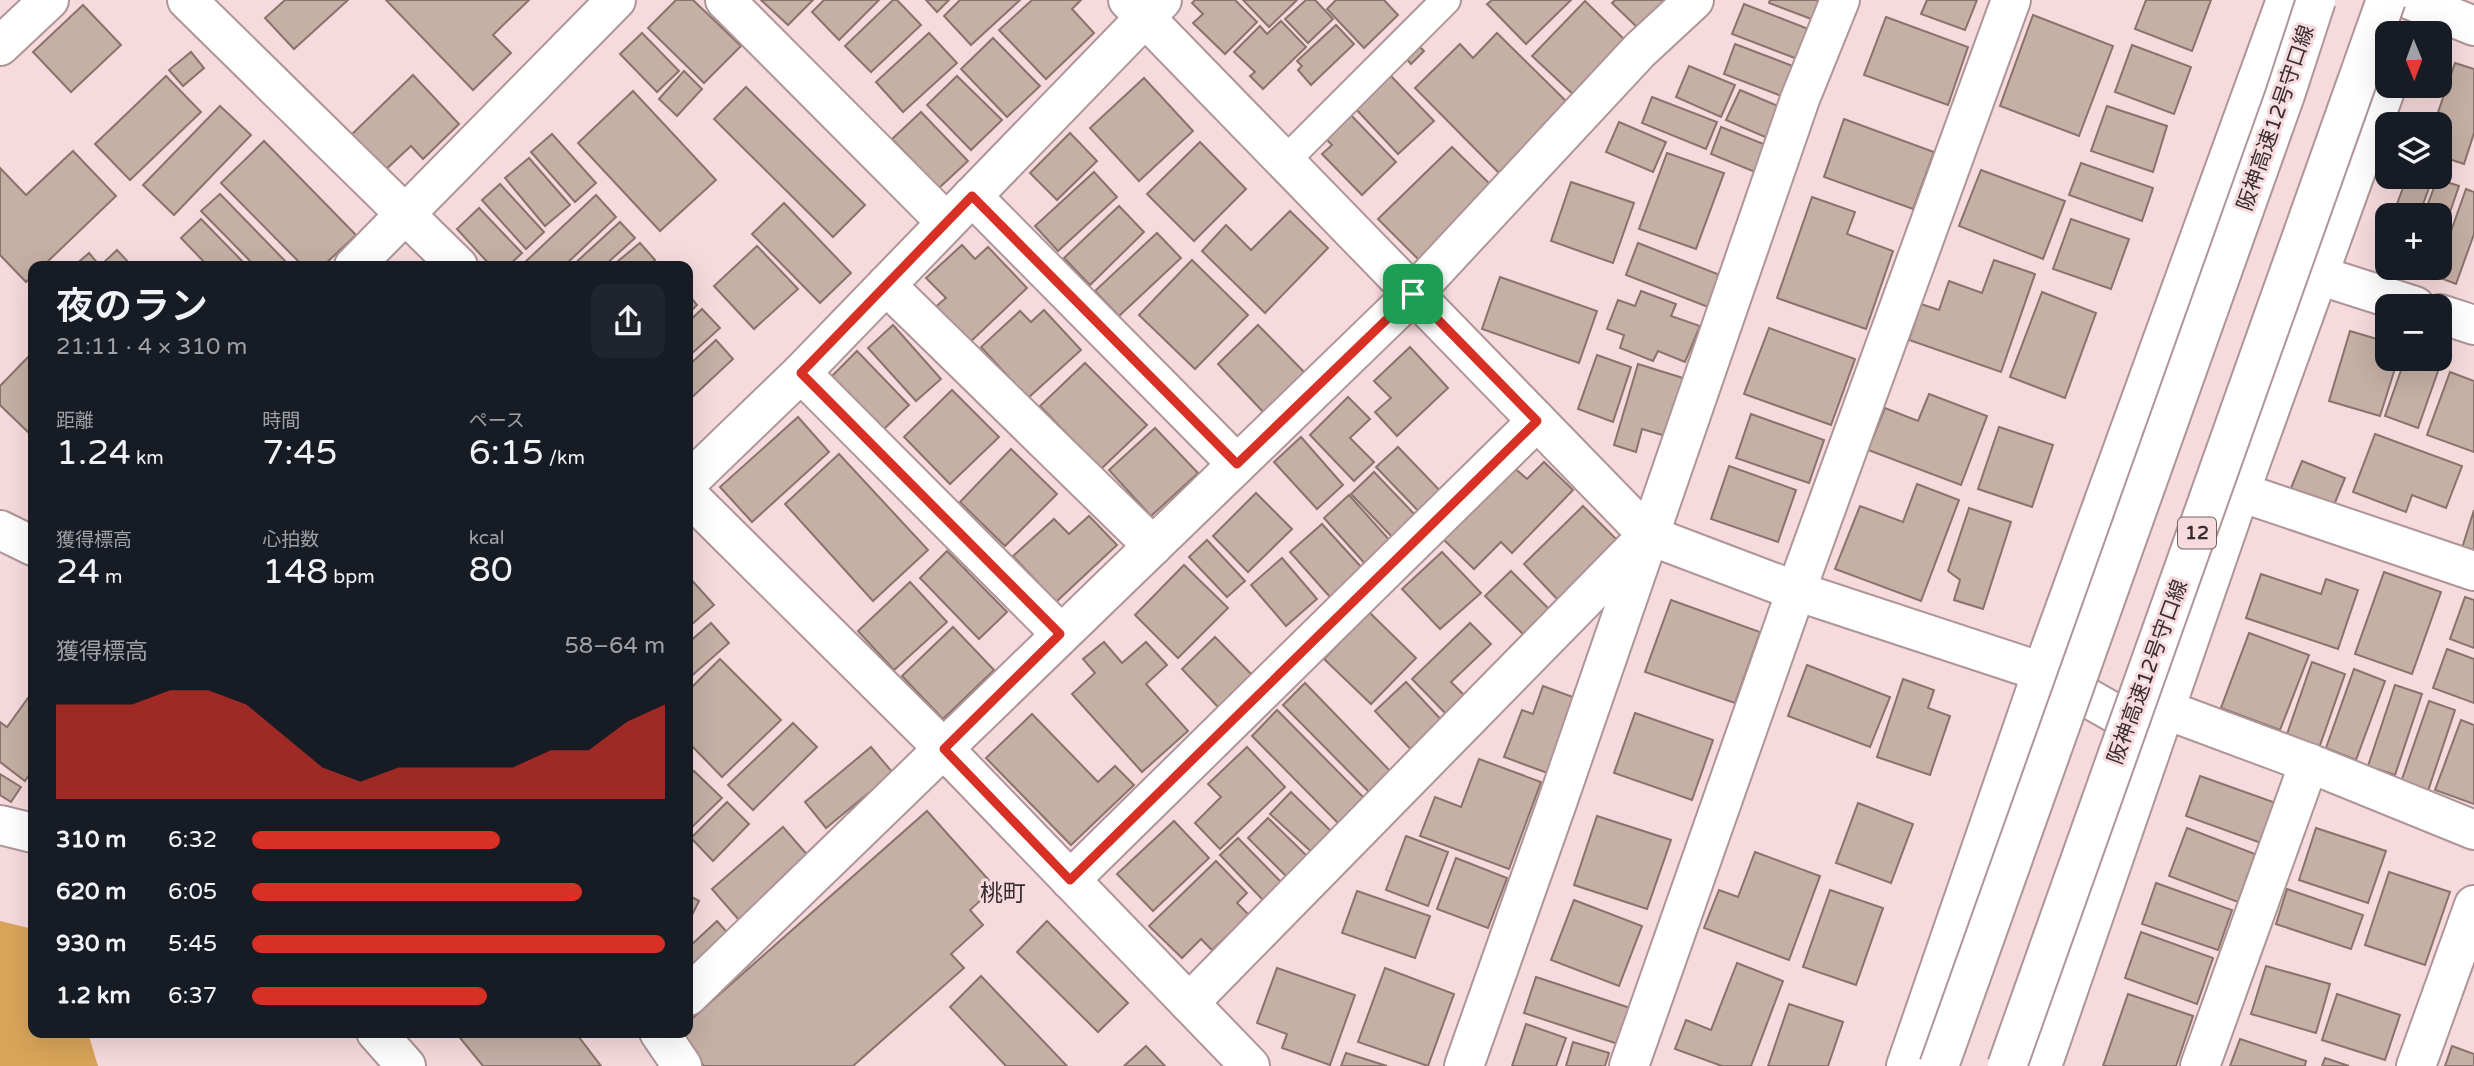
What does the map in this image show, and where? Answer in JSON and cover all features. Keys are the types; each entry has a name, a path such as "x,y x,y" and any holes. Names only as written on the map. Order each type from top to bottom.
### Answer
{"main road":[{"path":"0,46 49,0"},
{"path":"187,0 453,261"},
{"path":"359,261 616,0"},
{"path":"725,0 959,209 1237,464"},
{"path":"693,991 1413,294 1640,50 1694,0"},
{"path":"1464,1066 1800,99 1840,0"},
{"path":"1629,1066 1796,590 2011,0"},
{"path":"1906,1066 2042,672 2286,0"},
{"name":"阪神高速12号守口線","path":"1939,1066 2285,95 2316,0"},
{"path":"693,477 801,373 959,209 1145,6 1285,161 1648,535 1796,590 2042,672 2160,722 2309,763 2474,831"},
{"path":"2407,7 2474,26"},
{"name":"阪神高速12号守口線","path":"2007,1066 2407,7"},
{"path":"2042,1066 2240,492 2382,98"},
{"path":"2318,275 2377,294"},
{"path":"886,285 1153,545"},
{"path":"2452,318 2474,325"},
{"path":"801,373 1060,634"},
{"path":"1070,880 1537,421"},
{"path":"2240,492 2474,571"},
{"path":"693,500 944,749 1250,1066"},
{"path":"0,530 28,544"},
{"path":"1189,1003 1648,535"},
{"path":"2200,1066 2309,763"},
{"path":"0,825 28,832"},
{"path":"2416,1066 2460,987 2474,905"},
{"path":"381,1038 406,1066"},
{"path":"663,1038 682,1066"}],"lane":[{"path":"1285,161 1446,0"}],"shaded area":[{"path":"0,921 28,928 28,1038 90,1038 98,1066 0,1066"}],"building":[{"path":"285,0 348,0 294,49 265,18"},
{"path":"386,0 529,0 493,35 511,53 473,90"},
{"path":"676,0 693,0 741,46 704,83 648,28"},
{"path":"761,0 813,0 788,25"},
{"path":"824,0 879,0 839,40 812,12"},
{"path":"893,0 897,0 921,25 871,72 845,46"},
{"path":"926,0 949,0 937,12"},
{"path":"960,0 1020,0 971,45 944,16"},
{"path":"1032,0 1081,0 1072,9 1094,33 1046,79 999,30"},
{"path":"1195,0 1235,0 1257,22 1225,54 1193,23 1203,14 1192,3"},
{"path":"1243,0 1297,0 1269,27"},
{"path":"1306,0 1315,0 1333,19 1308,43 1285,19"},
{"path":"1336,0 1384,0 1398,15 1364,48 1327,9"},
{"path":"1492,0 1571,0 1526,44 1487,4"},
{"path":"1615,0 1668,0 1639,29 1612,3"},
{"path":"1770,0 1828,0 1819,22 1769,3"},
{"path":"1927,0 1977,0 1965,30 1921,14"},
{"path":"2146,0 2211,0 2192,51 2135,29"},
{"path":"1585,1 1628,43 1576,97 1532,56"},
{"path":"1744,4 1811,30 1800,60 1732,34"},
{"path":"83,5 121,45 71,92 33,52"},
{"path":"2033,15 2113,46 2079,136 2000,106"},
{"path":"1886,17 1968,47 1948,105 1864,75"},
{"path":"1281,21 1306,47 1263,89 1250,76 1255,72 1234,52 1260,26 1267,34"},
{"path":"1336,25 1354,44 1311,85 1298,70 1302,66 1297,61"},
{"path":"642,33 679,71 657,92 620,54"},
{"path":"929,33 957,63 903,112 876,82"},
{"path":"1497,33 1571,106 1502,176 1415,88 1460,44 1473,58"},
{"path":"993,38 1040,86 1007,117 961,69"},
{"path":"1415,42 1424,51 1411,64 1403,55"},
{"path":"1735,44 1798,68 1787,98 1724,74"},
{"path":"2132,45 2191,67 2174,114 2115,92"},
{"path":"191,52 204,68 183,86 169,70"},
{"path":"2455,63 2474,69 2474,133 2464,164 2452,160 2452,112 2438,112 2443,98 2452,98 2452,72"},
{"path":"1689,66 1735,85 1721,117 1676,97"},
{"path":"684,71 702,89 677,116 659,99"},
{"path":"1389,74 1434,121 1398,154 1354,107"},
{"path":"413,75 459,124 423,159 411,146 383,172 349,137"},
{"path":"166,76 201,112 130,180 95,144"},
{"path":"957,76 1002,120 971,150 927,105"},
{"path":"1144,78 1193,131 1139,181 1090,128"},
{"path":"746,87 865,205 833,237 714,119"},
{"path":"1740,90 1785,109 1772,140 1726,120"},
{"path":"633,91 716,180 660,231 578,143"},
{"path":"1652,97 1717,122 1706,149 1642,123"},
{"path":"220,106 251,135 174,215 143,185"},
{"path":"2107,106 2167,126 2153,172 2091,151"},
{"path":"1347,111 1396,162 1362,195 1322,154 1332,145 1322,135"},
{"path":"921,112 968,161 939,188 892,139"},
{"path":"1844,119 1934,152 1913,209 1824,177"},
{"path":"1619,122 1666,142 1653,172 1606,152"},
{"path":"1721,127 1766,145 1755,172 1711,154"},
{"path":"1070,133 1097,161 1057,200 1030,173"},
{"path":"552,134 596,183 575,202 531,152"},
{"path":"264,141 356,235 328,261 298,261 221,183"},
{"path":"1200,142 1246,189 1194,241 1147,194"},
{"path":"1452,147 1495,189 1421,262 1378,219"},
{"path":"73,151 116,196 48,261 28,261 26,282 0,255 0,168 26,195"},
{"path":"1667,153 1724,173 1696,249 1639,229"},
{"path":"529,158 570,205 545,226 505,178"},
{"path":"2081,163 2153,188 2142,221 2069,195"},
{"path":"1981,170 2065,201 2043,259 1959,226"},
{"path":"1094,172 1117,197 1058,251 1035,226"},
{"path":"1571,182 1634,203 1613,263 1551,241"},
{"path":"500,184 544,232 526,249 482,200"},
{"path":"2452,184 2459,186 2452,206 2452,203 2428,203 2433,189 2452,189"},
{"path":"2403,189 2429,189 2423,203 2397,203"},
{"path":"2466,189 2474,192 2474,234 2456,284 2446,280 2452,280 2452,228"},
{"path":"220,194 285,261 250,261 201,211"},
{"path":"596,195 616,217 569,261 526,261"},
{"path":"1812,197 1855,212 1847,234 1893,251 1866,329 1777,298"},
{"path":"784,203 851,273 820,303 752,234"},
{"path":"1119,206 1144,232 1090,285 1064,258"},
{"path":"479,208 522,253 513,261 486,261 457,229"},
{"path":"1290,211 1328,248 1265,313 1202,251 1226,225 1251,250"},
{"path":"201,219 242,261 203,261 181,238"},
{"path":"2071,219 2129,239 2111,289 2053,269"},
{"path":"620,222 635,238 610,261 577,261"},
{"path":"1157,233 1181,258 1119,316 1095,291"},
{"path":"640,243 655,260 654,261 618,261"},
{"path":"1638,243 1720,275 1708,307 1626,275"},
{"path":"962,245 975,259 988,247 1027,288 967,345 933,309 946,298 926,278"},
{"path":"757,246 798,289 754,329 714,286"},
{"path":"117,250 127,261 105,261"},
{"path":"89,253 96,261 80,261"},
{"path":"1192,260 1248,315 1195,369 1139,315"},
{"path":"1994,260 2035,274 2001,372 1909,340 1921,304 1939,310 1949,281 1982,293"},
{"path":"1500,277 1597,311 1579,363 1482,329"},
{"path":"1641,291 1676,304 1671,316 1700,326 1685,362 1658,351 1653,361 1620,348 1624,335 1607,329 1618,300 1635,306"},
{"path":"2042,292 2096,313 2065,398 2010,377"},
{"path":"702,309 720,328 693,352 693,317"},
{"path":"1044,310 1081,350 1028,398 981,347 1020,311 1031,322"},
{"path":"893,325 941,379 916,401 868,348"},
{"path":"1258,325 1308,376 1266,415 1218,364"},
{"path":"1769,328 1855,359 1831,425 1744,394"},
{"path":"2350,331 2375,338 2375,371 2394,371 2380,416 2329,401"},
{"path":"716,340 733,359 693,396 693,361"},
{"path":"1410,347 1448,388 1397,436 1375,412 1391,398 1374,381"},
{"path":"857,351 909,405 884,429 832,376"},
{"path":"1597,355 1631,367 1613,422 1578,409"},
{"path":"28,357 28,432 0,405 0,386"},
{"path":"1085,363 1147,425 1101,469 1040,406"},
{"path":"1638,364 1686,379 1669,437 1642,429 1636,452 1614,445"},
{"path":"2401,371 2438,371 2418,428 2385,416"},
{"path":"2450,372 2474,381 2474,452 2427,435"},
{"path":"952,390 999,437 950,484 904,437"},
{"path":"1929,394 1987,416 1961,485 1868,450 1885,408 1918,421"},
{"path":"1348,397 1370,419 1350,438 1374,462 1354,481 1310,435"},
{"path":"1751,414 1824,440 1809,483 1736,458"},
{"path":"798,417 829,452 752,522 720,487"},
{"path":"1999,427 2053,445 2032,507 1978,489"},
{"path":"1155,428 1198,473 1151,516 1109,470"},
{"path":"2375,434 2462,466 2446,508 2412,495 2406,512 2353,492"},
{"path":"1301,437 1343,485 1317,509 1274,462"},
{"path":"1398,447 1446,497 1424,517 1376,467"},
{"path":"1011,449 1057,494 1005,546 960,502"},
{"path":"839,454 928,550 873,601 785,504"},
{"path":"2302,461 2345,478 2332,510 2289,493"},
{"path":"1544,462 1573,490 1512,553 1501,542 1474,569 1443,539 1512,466 1527,479"},
{"path":"1729,466 1796,490 1778,542 1711,519"},
{"path":"1374,472 1419,519 1395,540 1351,494"},
{"path":"1917,484 1959,500 1921,601 1835,569 1860,506 1903,522"},
{"path":"1256,493 1292,529 1248,572 1213,536"},
{"path":"1349,495 1392,543 1367,566 1324,518"},
{"path":"1583,506 1620,543 1559,601 1524,564"},
{"path":"1969,508 2011,522 1983,609 1954,600 1960,580 1948,571"},
{"path":"2474,510 2474,552 2462,548"},
{"path":"1089,516 1117,545 1056,602 1013,556 1054,519 1069,534"},
{"path":"1322,524 1363,569 1330,597 1290,552"},
{"path":"1207,540 1245,581 1227,597 1189,557"},
{"path":"947,551 1007,612 979,639 920,578"},
{"path":"1442,552 1481,593 1440,629 1402,589"},
{"path":"1282,558 1317,599 1286,626 1251,585"},
{"path":"1184,565 1228,608 1178,658 1135,615"},
{"path":"1511,571 1553,613 1527,638 1485,596"},
{"path":"2384,572 2441,592 2412,674 2355,654"},
{"path":"2261,574 2321,594 2326,579 2358,590 2338,649 2246,618"},
{"path":"693,582 714,605 693,623"},
{"path":"910,582 947,622 894,670 858,631"},
{"path":"2465,597 2474,600 2474,648 2450,639"},
{"path":"1671,600 1760,632 1735,703 1645,672"},
{"path":"1369,612 1416,658 1371,704 1324,659"},
{"path":"711,623 729,643 693,675 693,639"},
{"path":"1470,623 1491,644 1451,682 1470,701 1451,719 1412,679"},
{"path":"953,627 994,670 943,719 902,676"},
{"path":"2249,633 2309,655 2280,730 2221,708"},
{"path":"1215,637 1254,677 1220,709 1182,669"},
{"path":"1104,642 1122,663 1146,642 1167,665 1146,684 1188,731 1142,772 1072,694 1095,673 1083,659"},
{"path":"2447,649 2474,659 2474,703 2433,688"},
{"path":"720,659 781,720 722,777 693,747 693,686"},
{"path":"2312,662 2345,674 2319,748 2286,737"},
{"path":"1807,665 1890,697 1870,747 1788,716"},
{"path":"2354,669 2385,681 2356,760 2326,748"},
{"path":"1903,679 1934,690 1928,708 1950,716 1930,775 1877,757"},
{"path":"1406,682 1447,726 1416,755 1375,711"},
{"path":"1305,683 1395,776 1374,797 1283,705"},
{"path":"2395,685 2422,694 2395,775 2368,766"},
{"path":"1543,686 1581,700 1553,775 1504,757 1522,710 1533,714"},
{"path":"28,698 28,776 25,781 0,762 0,722 7,727"},
{"path":"2429,701 2455,710 2428,791 2401,782"},
{"path":"1277,710 1367,801 1342,827 1252,736"},
{"path":"1635,713 1713,740 1692,800 1614,773"},
{"path":"1032,714 1098,782 1115,766 1134,785 1071,845 986,758"},
{"path":"2461,720 2474,725 2474,804 2435,790"},
{"path":"793,723 817,747 753,810 728,785"},
{"path":"871,747 893,773 826,828 805,802"},
{"path":"1247,747 1285,787 1220,849 1195,823 1221,797 1208,784"},
{"path":"1479,759 1541,782 1509,869 1420,836 1435,797 1461,807"},
{"path":"693,772 722,798 693,826"},
{"path":"0,774 21,787 11,802 0,795"},
{"path":"2200,776 2276,803 2261,843 2186,816"},
{"path":"1291,792 1335,835 1315,855 1270,814"},
{"path":"727,802 749,824 713,861 693,840 693,836"},
{"path":"1858,803 1913,824 1891,883 1836,863"},
{"path":"927,811 995,887 970,910 983,925 951,954 964,968 853,1066 704,1066 679,1038 693,1038 693,1018"},
{"path":"1597,816 1671,840 1647,909 1574,885"},
{"path":"1268,818 1309,858 1289,879 1248,838"},
{"path":"1174,821 1209,858 1153,911 1117,874"},
{"path":"783,827 810,858 739,920 712,889"},
{"path":"2187,828 2255,854 2238,902 2169,876"},
{"path":"2316,828 2386,851 2368,903 2299,880"},
{"path":"1406,836 1448,852 1428,906 1386,890"},
{"path":"1238,838 1281,882 1263,900 1220,855"},
{"path":"1755,852 1820,876 1789,960 1704,928 1719,890 1738,897"},
{"path":"1456,858 1507,878 1488,928 1437,909"},
{"path":"1216,861 1247,893 1237,903 1249,915 1212,950 1201,939 1182,958 1149,926"},
{"path":"2389,872 2450,892 2425,965 2365,945"},
{"path":"2156,883 2232,910 2218,950 2142,924"},
{"path":"2287,889 2363,915 2351,949 2276,924"},
{"path":"1830,890 1883,908 1856,985 1803,967"},
{"path":"1357,891 1430,916 1415,958 1342,933"},
{"path":"693,898 699,901 693,913"},
{"path":"1574,900 1642,926 1619,986 1551,960"},
{"path":"717,921 732,938 693,975 693,943"},
{"path":"1047,921 1128,1003 1098,1032 1017,952"},
{"path":"2141,932 2213,958 2197,1004 2125,978"},
{"path":"1737,963 1783,981 1751,1066 1722,1066 1675,1049 1686,1020 1711,1030"},
{"path":"2266,966 2330,984 2316,1033 2251,1014"},
{"path":"1277,968 1355,995 1330,1065 1282,1048 1287,1034 1257,1023"},
{"path":"1385,968 1454,994 1428,1066 1358,1042"},
{"path":"981,976 1067,1066 1006,1066 950,1007"},
{"path":"1536,977 1630,1008 1618,1044 1524,1013"},
{"path":"2128,994 2193,1016 2176,1066 2103,1066"},
{"path":"2337,994 2400,1015 2385,1060 2322,1040"},
{"path":"1789,1004 1843,1022 1828,1066 1768,1066"},
{"path":"1526,1024 1566,1038 1556,1066 1512,1066"},
{"path":"460,1038 580,1038 601,1066 483,1066"},
{"path":"2240,1039 2306,1061 2305,1066 2230,1066"},
{"path":"1573,1042 1609,1053 1605,1066 1566,1066"},
{"path":"1146,1046 1165,1066 1124,1066"},
{"path":"2452,1046 2474,1054 2474,1066 2445,1066"},
{"path":"1346,1053 1387,1066 1341,1066"},
{"path":"2325,1058 2349,1066 2322,1066"}],"district":[{"name":"桃町","path":"1003,894"}],"route":[{"path":"972,196 1237,464 1413,294 1537,421 1070,880 944,749 1060,634 801,373 972,196"}]}
